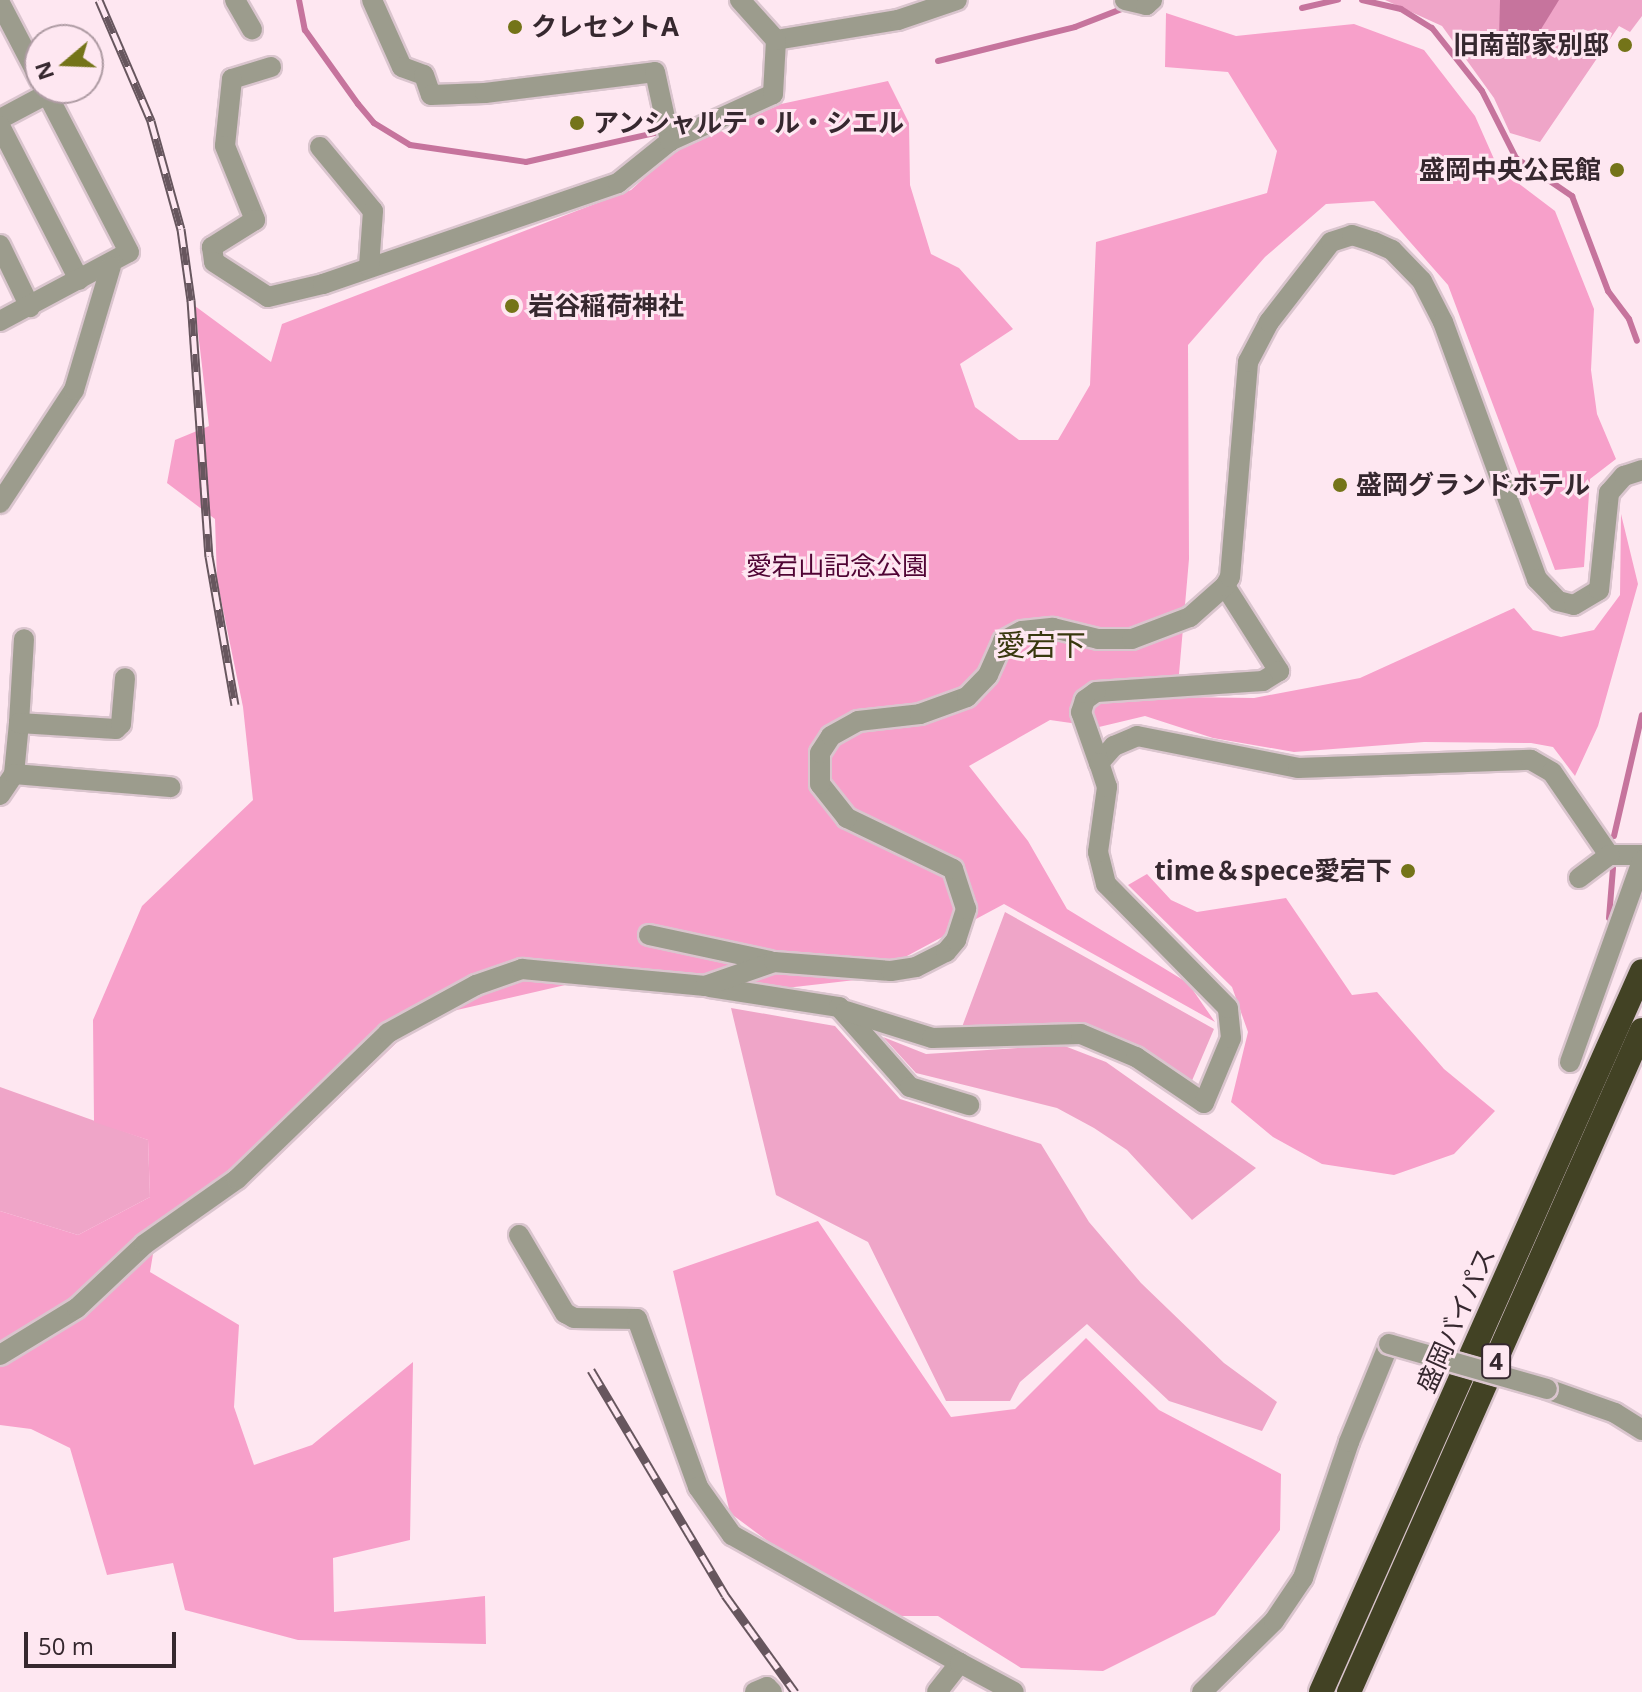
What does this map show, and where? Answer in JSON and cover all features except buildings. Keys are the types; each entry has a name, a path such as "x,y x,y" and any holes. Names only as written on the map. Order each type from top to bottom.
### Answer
{"highway":[{"name":"盛岡バイパス","path":"1321,1692 1642,971"},
{"name":"盛岡バイパス","path":"1349,1692 1642,1030"}],"street":[{"path":"235,0 252,29"},
{"path":"372,0 402,67 424,75 431,95 485,93 655,72 670,141"},
{"path":"271,67 232,79 225,146 255,220 212,247 214,262 268,297 369,267 618,183 670,141 773,94 776,40 740,0"},
{"path":"776,40 898,20 957,0"},
{"path":"1125,0 1146,5 1152,0"},
{"path":"0,3 24,49"},
{"path":"0,119 24,102"},
{"path":"0,321 111,266 129,252 53,104"},
{"path":"0,126 79,280"},
{"path":"320,147 373,211 369,267"},
{"path":"649,935 774,962 868,970 916,967 946,952 963,923 965,895 953,869 847,818 831,801 817,768 831,736 858,721 920,714 967,697 988,675 1003,641 1022,631 1053,628 1098,639 1132,639 1190,617 1225,586 1233,547 1248,362 1269,322 1331,242 1352,235 1392,250 1435,302 1537,579 1558,601 1574,605 1599,590 1609,493 1624,476 1642,470"},
{"path":"0,245 30,307"},
{"path":"1,500 74,390 111,266"},
{"path":"0,1355 77,1308 145,1244 237,1179 388,1033 438,1003 522,969 705,986 846,1011 932,1038 1081,1034 1136,1057 1204,1103 1231,1038 1228,1008 1106,884 1098,852 1107,787 1081,712 1085,700 1096,692 1263,681 1279,671 1225,586"},
{"path":"0,795 14,774 24,639"},
{"path":"19,723 116,729 121,724 125,678"},
{"path":"1099,763 1114,746 1137,736 1298,768 1531,760 1552,772 1609,855"},
{"path":"14,774 170,787"},
{"path":"1579,878 1609,855 1642,855"},
{"path":"1570,1062 1587,1024 1607,948 1642,861"},
{"path":"705,986 774,962"},
{"path":"846,1011 910,1087 969,1105"},
{"path":"1587,1024 1588,1034 1607,1049"},
{"path":"519,1235 565,1313 574,1318 637,1319 698,1487 732,1535 1014,1692"},
{"path":"1202,1692 1274,1621 1303,1578 1349,1442 1389,1344 1547,1389 1615,1413 1642,1430"},
{"path":"937,1692 960,1663"},
{"path":"755,1692 767,1687 772,1692"}],"shaded area":[{"path":"1385,0 1642,0 1642,16 1630,32 1619,26 1540,142 1510,133 1494,98 1442,26"},
{"path":"1500,0 1559,0 1530,47 1511,52 1499,38"},
{"path":"1005,912 1214,1029 1191,1083 1130,1043 1082,1025 962,1027"},
{"path":"731,1008 835,1026 900,1099 1041,1144 1089,1222 1141,1283 1224,1363 1277,1402 1262,1431 1169,1401 1087,1324 1020,1382 1010,1401 946,1401 868,1242 776,1195"},
{"path":"883,1037 926,1054 1062,1045 1106,1062 1256,1168 1192,1220 1127,1150 1094,1128 1057,1108 916,1073"},
{"path":"0,1087 148,1140 150,1197 78,1235 0,1211"}],"green space":[{"name":"愛宕山記念公園","path":"1166,13 1236,36 1354,24 1424,50 1475,116 1498,168 1555,211 1594,309 1591,370 1597,414 1616,459 1590,479 1584,567 1555,570 1448,285 1374,201 1326,204 1265,257 1188,345 1189,559 1177,697 1254,698 1360,678 1514,608 1533,630 1561,637 1594,630 1620,595 1621,514 1638,584 1598,726 1575,776 1553,747 1531,743 1424,742 1294,752 1213,738 1145,716 1099,727 1050,720 969,766 1028,841 1067,909 1188,983 1215,1022 1004,904 864,979 724,995 574,983 444,1013 414,1026 260,1174 154,1248 150,1272 239,1325 234,1407 254,1465 312,1445 413,1362 410,1540 333,1558 334,1612 485,1596 486,1644 298,1640 185,1610 173,1563 107,1575 70,1448 31,1429 0,1425 0,1211 78,1235 150,1197 148,1140 94,1122 93,1020 142,906 253,800 243,707 217,580 215,519 167,483 175,440 209,426 195,306 271,362 282,324 631,190 670,154 781,104 888,81 909,123 910,185 931,254 959,268 1013,329 960,364 975,407 1019,440 1058,440 1090,385 1096,242 1267,193 1277,151 1228,72 1165,67"},
{"path":"1147,874 1171,900 1197,912 1286,898 1352,995 1377,992 1444,1069 1495,1111 1454,1154 1394,1175 1322,1164 1273,1137 1231,1102 1248,1032 1232,987 1128,885"},
{"path":"818,1221 951,1417 1015,1409 1086,1338 1159,1410 1281,1474 1280,1530 1215,1615 1103,1671 1021,1668 938,1616 890,1616 788,1556 730,1513 673,1271"}],"waterway":[{"path":"299,0 305,30 358,104 374,123 410,145 526,162 659,132"},
{"path":"1302,8 1338,0"},
{"path":"1362,0 1401,9 1432,28 1482,91 1516,158 1572,196 1608,291 1629,319 1637,341"},
{"path":"938,61 1075,27 1124,8"},
{"path":"1614,836 1642,715"},
{"path":"1609,918 1613,868"}],"railway":[{"path":"99,0 151,121 181,229 191,300 209,556 235,705"},
{"path":"591,1370 725,1595 795,1692"}],"place":[{"name":"クレセントA","path":"515,27"},
{"name":"旧南部家別邸","path":"1625,45"},
{"name":"アンシャルテ・ル・シエル","path":"577,123"},
{"name":"盛岡中央公民館","path":"1617,170"},
{"name":"岩谷稲荷神社","path":"512,306"},
{"name":"盛岡グランドホテル","path":"1340,485"},
{"name":"time＆spece愛宕下","path":"1408,871"}],"district":[{"name":"愛宕下","path":"1041,645"}]}
